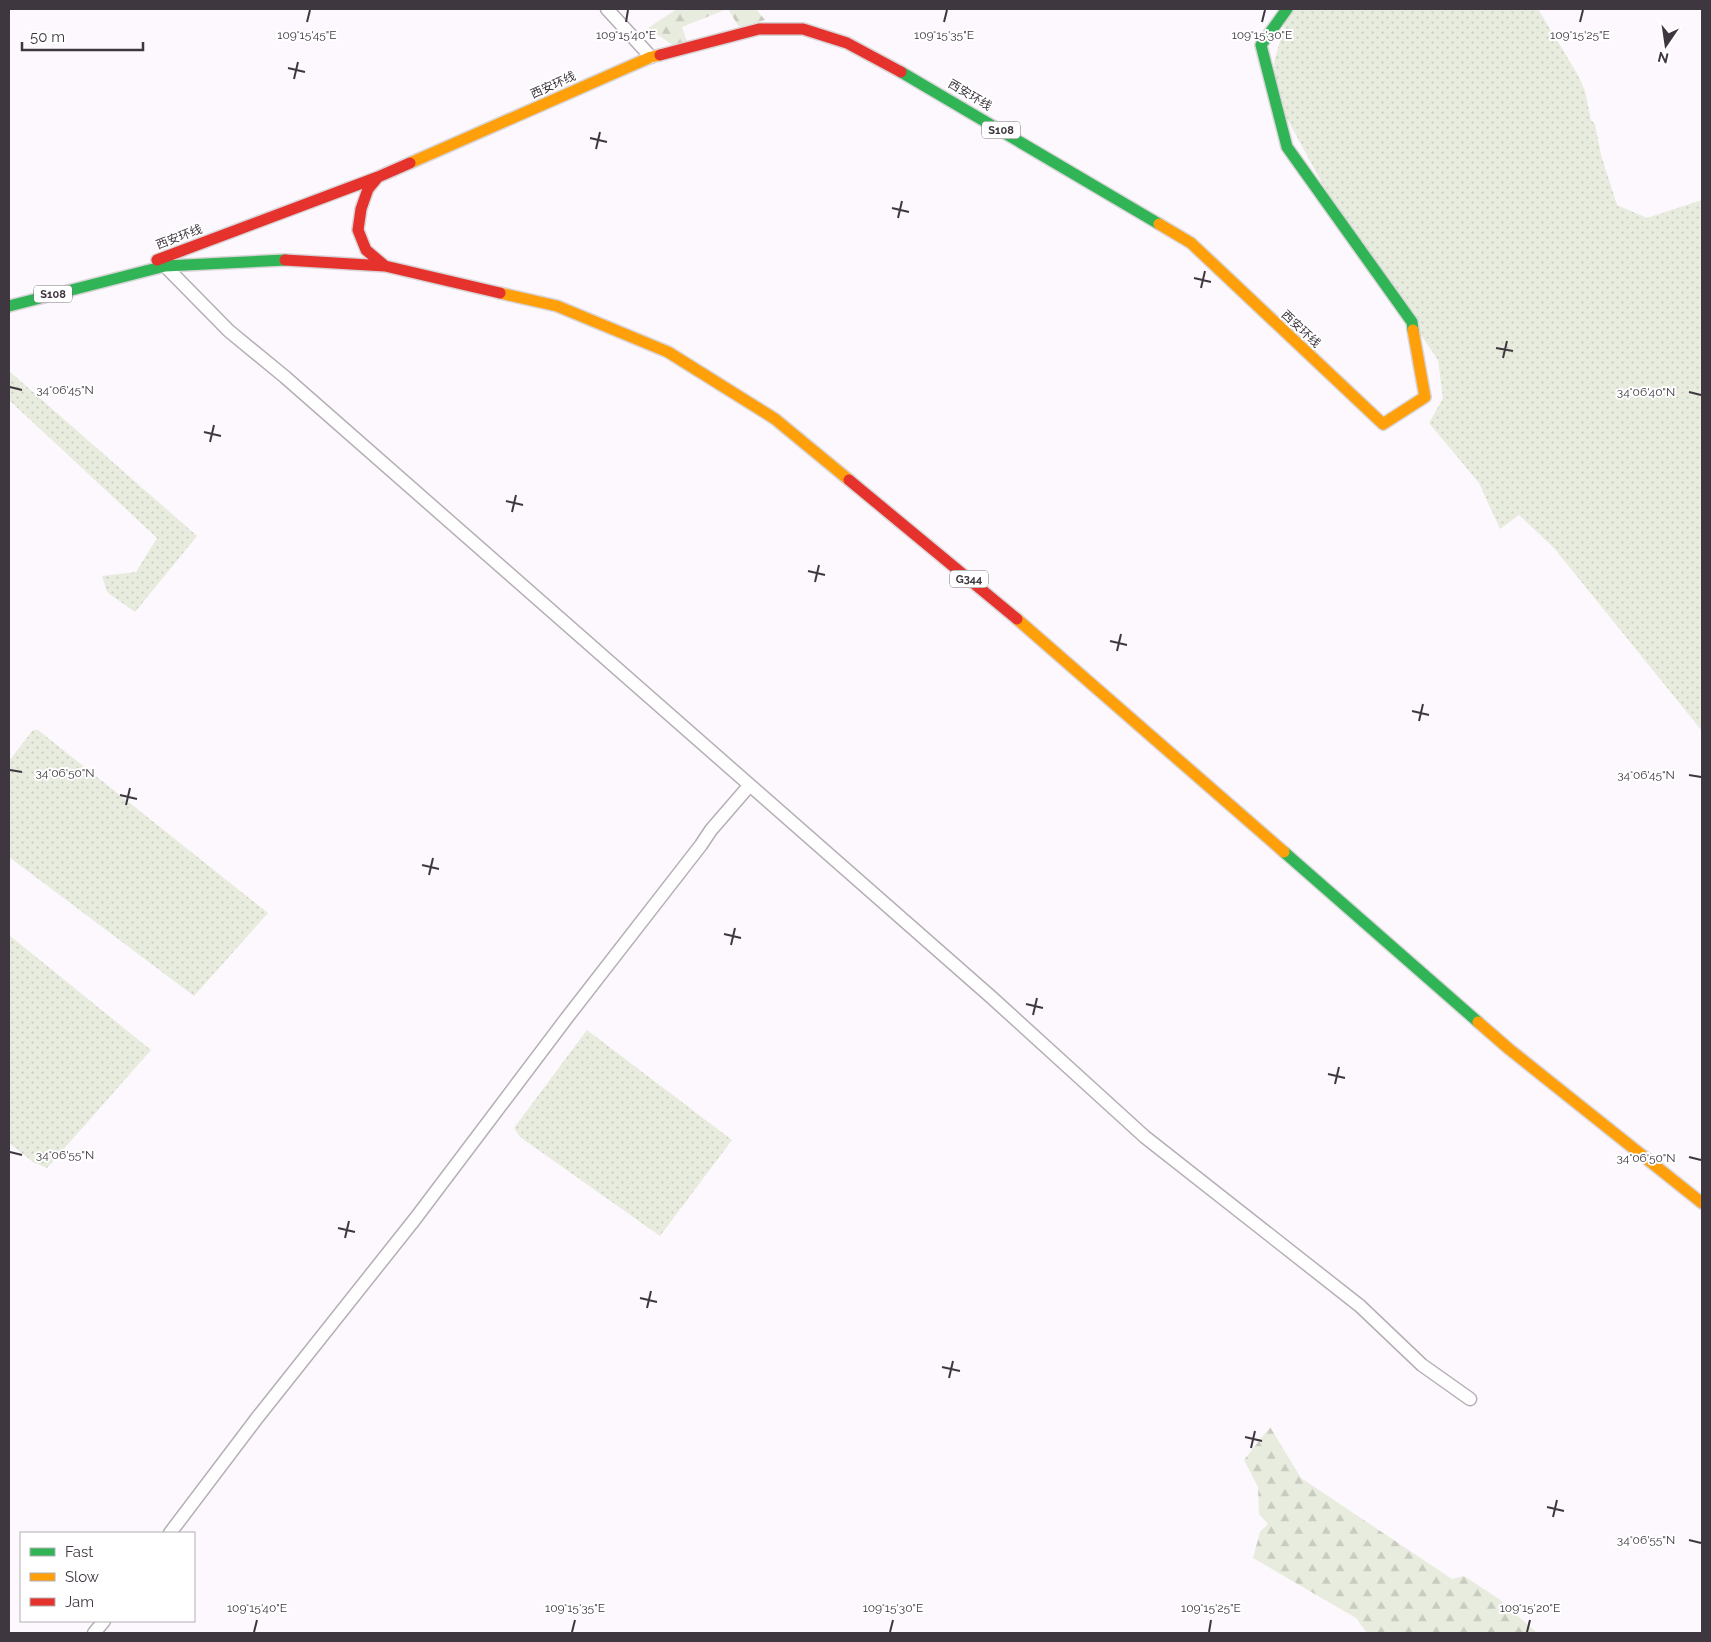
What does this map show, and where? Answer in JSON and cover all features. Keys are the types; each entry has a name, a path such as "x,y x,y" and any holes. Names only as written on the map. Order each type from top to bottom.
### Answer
{"main road":[{"name":"西安环线","path":"98,282 378,177 651,57 759,29 803,29 847,43 921,82 1191,243 1383,424 1425,397 1412,322 1287,146 1261,46 1287,9"},
{"path":"378,177 368,190 361,209 358,230 366,250 385,266"},
{"name":"G344","path":"98,282 164,266 281,260 385,266 557,306 668,352 775,419 1010,613 1509,1049 1702,1203"},
{"name":"S108","path":"9,306 98,282"}],"street":[{"path":"608,9 651,57"},
{"path":"164,266 229,331 292,383 990,996 1145,1137 1360,1306 1422,1365 1470,1399"},
{"path":"171,1532 257,1418 415,1219 711,830 749,786"},
{"path":"94,1633 103,1622"}],"green space":[{"path":"677,9 727,9 682,27 687,42 674,46 648,28"},
{"path":"728,9 756,9 765,20 739,27"},
{"path":"1295,9 1538,9 1578,75 1585,91 1591,120 1595,124 1601,155 1617,205 1647,218 1702,200 1702,731 1554,548 1519,515 1500,529 1479,483 1429,423 1443,398 1438,360 1342,220 1277,100 1274,62 1286,20"},
{"path":"9,371 197,536 135,612 107,592 102,576 136,572 157,538 9,400"},
{"path":"33,730 38,730 268,913 194,996 9,857 9,761"},
{"path":"9,935 151,1050 47,1168 33,1162 9,1143"},
{"path":"587,1030 732,1140 660,1236 520,1137 514,1128"},
{"path":"1270,1427 1301,1478 1452,1579 1464,1576 1499,1599 1537,1633 1367,1633 1356,1618 1253,1558 1260,1532 1268,1524 1259,1514 1258,1487 1244,1460"}],"traffic: fast":[{"path":"1287,9 1261,45 1287,147 1412,322 1413,330"},
{"path":"901,72 1159,224"},
{"path":"9,306 165,266 285,260"},
{"path":"1284,852 1478,1022"}],"traffic: slow":[{"path":"410,163 651,57 660,55"},
{"path":"1159,224 1191,243 1383,424 1425,397 1413,330"},
{"path":"500,293 557,306 668,352 775,419 849,480"},
{"path":"1017,619 1284,852"},
{"path":"1478,1022 1509,1049 1702,1203"}],"traffic: jam":[{"path":"660,55 759,29 803,29 847,43 901,72"},
{"path":"157,260 378,177 410,163"},
{"path":"378,177 368,189 361,209 358,230 366,250 385,266"},
{"path":"285,260 385,266 500,293"},
{"path":"849,480 1017,619"}]}
